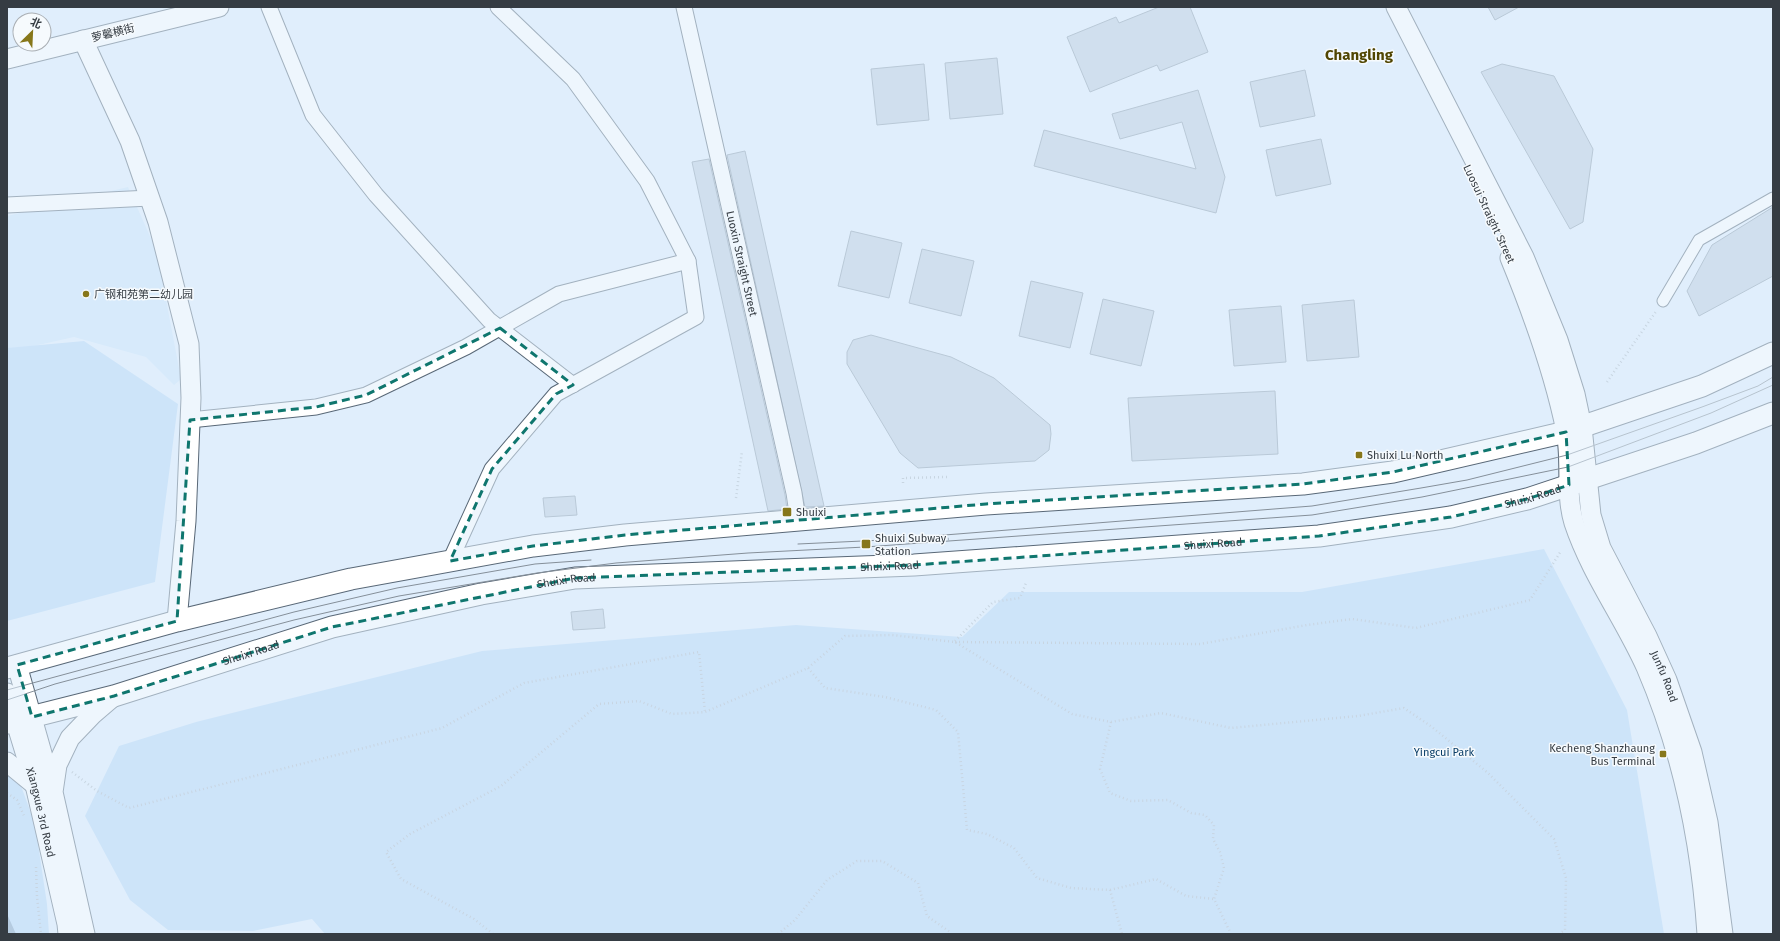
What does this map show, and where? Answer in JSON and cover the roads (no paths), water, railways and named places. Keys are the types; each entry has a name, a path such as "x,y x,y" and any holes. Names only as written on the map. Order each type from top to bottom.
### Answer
{"main road":[{"path":"12,666 177,621 351,579 499,552 572,541 1008,502 1303,484 1393,472 1574,430 1702,386 1773,353"},
{"name":"Shuixi Road","path":"18,720 114,696 332,627 481,594 575,578 914,565 1319,536 1451,517 1527,499 1696,443 1773,413"}],"street":[{"name":"萝馨横街","path":"7,59 219,7"},
{"path":"269,7 313,115 376,194 490,320 573,385"},
{"path":"450,561 492,469 556,394 696,317 688,261 647,181 573,79 498,7"},
{"name":"Luoxin Straight Street","path":"684,7 792,485 798,520"},
{"name":"Luosui Straight Street","path":"1385,7 1500,232 1574,430"},
{"name":"Luosui Straight Street","path":"1396,7 1524,257 1558,340 1575,394 1574,430"},
{"path":"83,40 130,141 150,198 176,290 189,344 190,420 186,520 177,621"},
{"path":"7,205 150,198"},
{"path":"1663,302 1699,240 1773,198"},
{"path":"190,420 316,407 366,395 466,347 559,294 688,261"},
{"name":"Junfu Road","path":"1574,430 1578,482 1574,521 1582,543 1646,668 1668,727 1685,787 1693,824 1705,906 1707,934"},
{"name":"Junfu Road","path":"1578,482 1591,515 1601,548 1647,636 1667,680 1692,752 1710,830 1722,934"},
{"name":"Xiangxue 3rd Road","path":"12,666 18,720 66,916 68,934"},
{"name":"Xiangxue 3rd Road","path":"7,692 18,720 53,792 86,934"},
{"path":"53,792 57,765 70,738 93,714 114,696"},
{"path":"7,762 35,785"}],"tram line":[{"path":"932,536 1312,506 1467,480 1567,455 1758,386 1773,377"},
{"path":"7,700 55,684 294,620 399,596 537,573 616,563 748,553 865,547 1312,515 1422,497 1568,467 1711,413 1773,385"},
{"path":"798,544 884,540"},
{"path":"7,690 294,612 397,588 535,564 591,560"}],"place":[{"name":"广钢和苑第二幼儿园","path":"86,294"},
{"name":"Shuixi Lu North","path":"1359,455"},
{"name":"Shuixi","path":"787,512"},
{"name":"Shuixi Subway Station","path":"866,544"},
{"name":"Kecheng Shanzhaung Bus Terminal","path":"1663,754"}],"district":[{"name":"Changling","path":"1359,55"}],"park label":[{"name":"Yingcui Park","path":"1444,752"}]}
